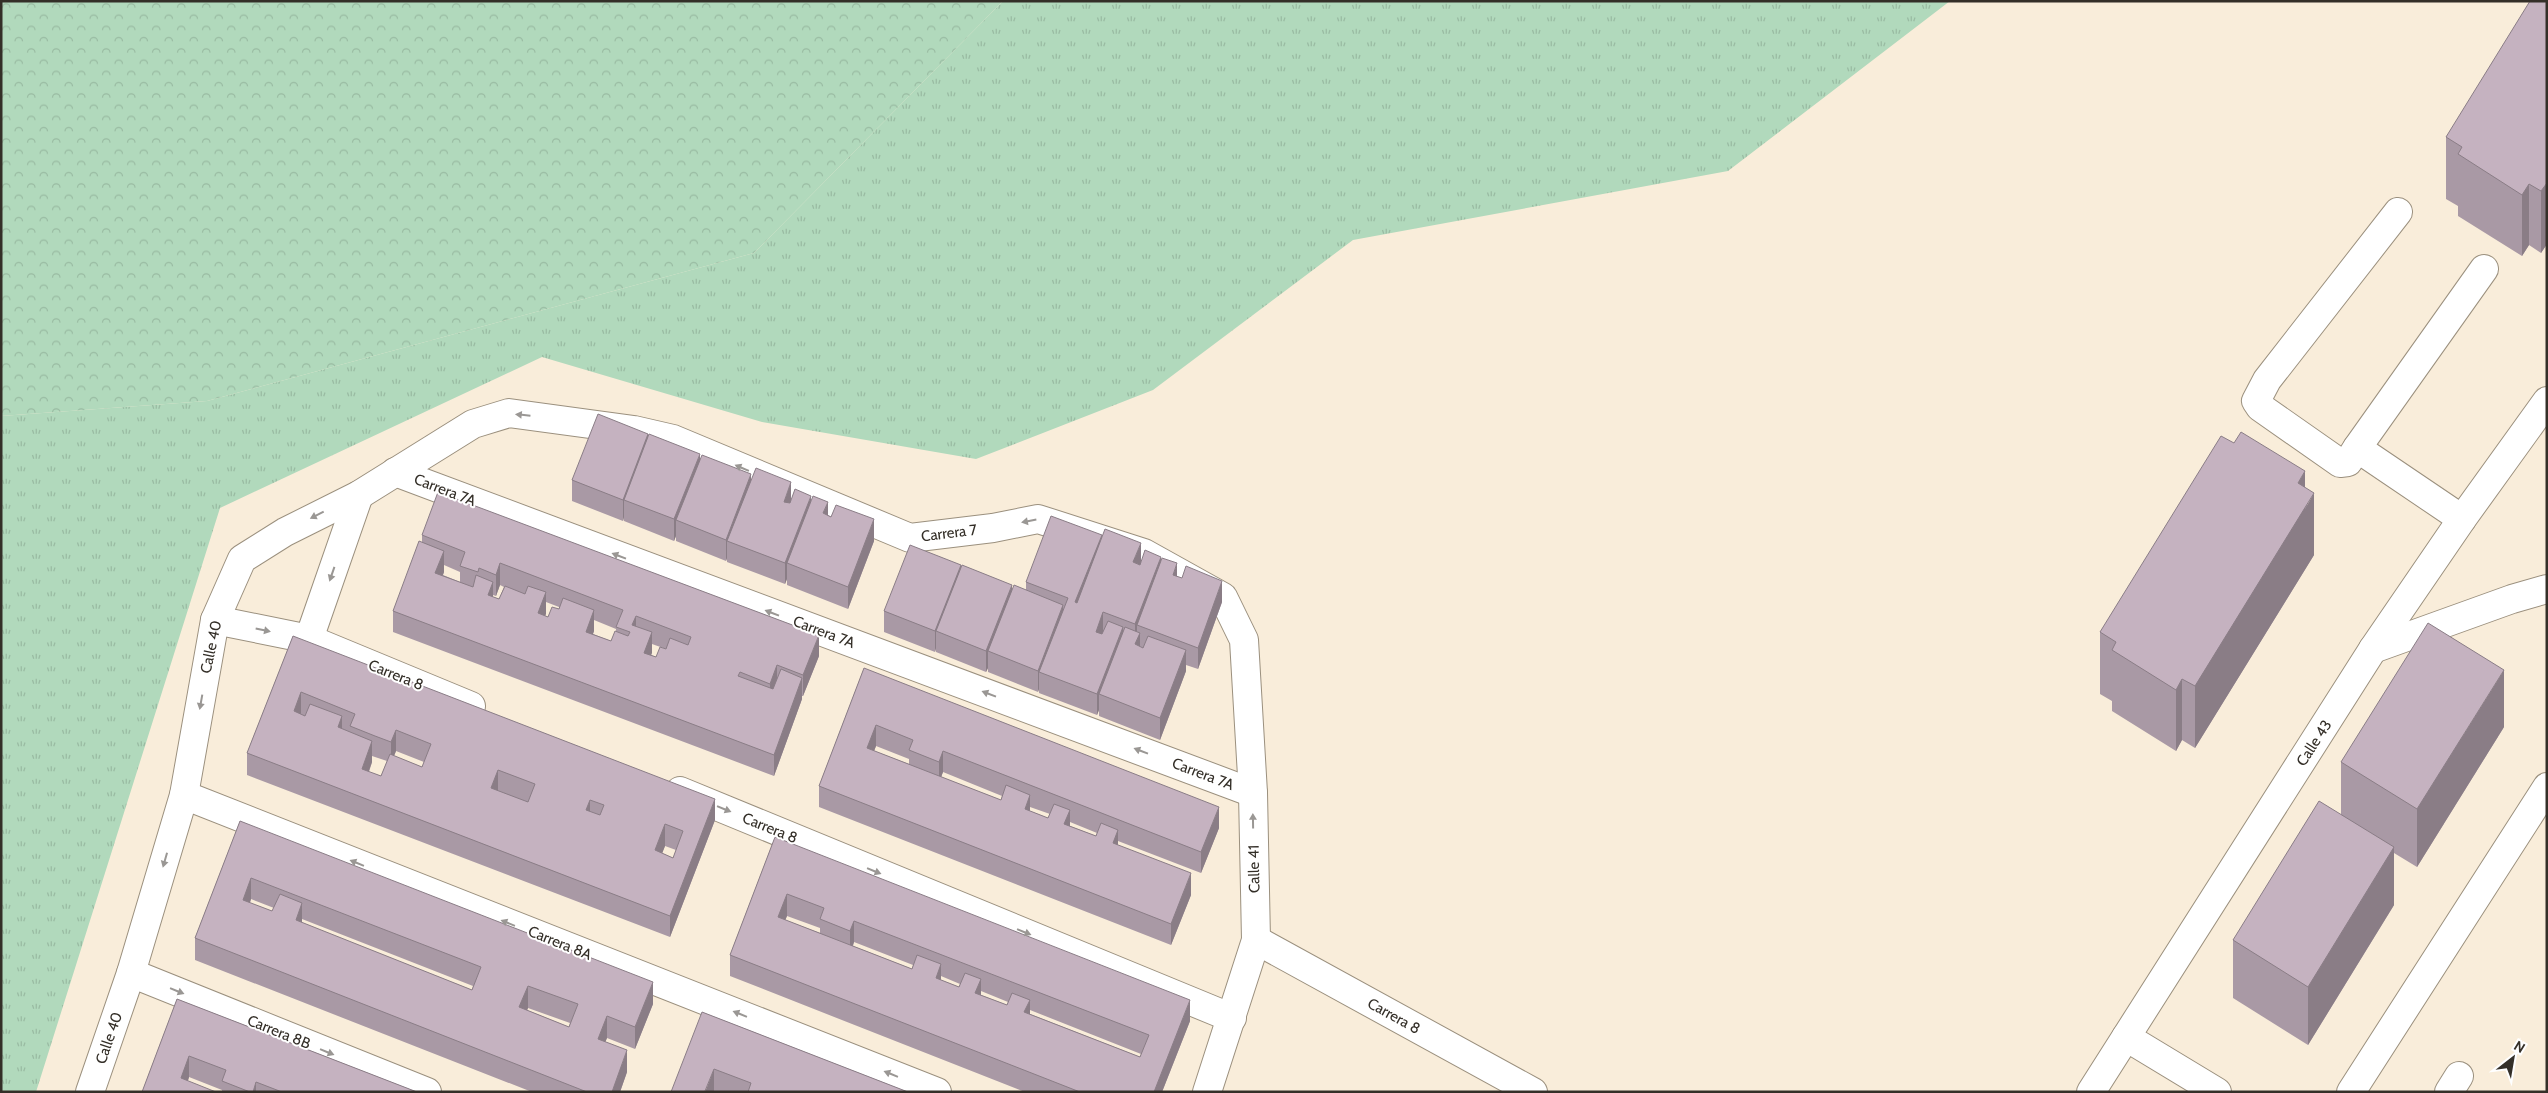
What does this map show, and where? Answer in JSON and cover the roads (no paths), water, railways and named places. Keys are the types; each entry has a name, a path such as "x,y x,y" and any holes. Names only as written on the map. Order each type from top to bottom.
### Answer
{"street":[{"path":"2398,212 2267,380 2256,401 2260,407 2340,463 2348,462 2484,269"},
{"name":"Calle 43","path":"2091,1092 2373,649 2462,519 2547,401"},
{"name":"Calle 40","path":"90,1092 131,973 184,795 215,620 242,559 285,532 359,495 473,424 509,413 572,420"},
{"name":"Carrera 7","path":"572,420 634,430 673,439 910,538 993,528 1038,519 1144,553 1223,597 1244,640"},
{"path":"2357,448 2462,519"},
{"name":"Carrera 7A","path":"395,472 1253,793"},
{"path":"309,639 359,495"},
{"path":"2373,649 2512,598 2547,589"},
{"name":"Carrera 8","path":"215,620 309,639 494,715"},
{"name":"Calle 41","path":"1207,1092 1256,940 1253,793 1244,640"},
{"name":"Carrera 8","path":"660,783 1232,1018"},
{"path":"2351,1092 2547,787"},
{"name":"Carrera 8A","path":"184,795 937,1092"},
{"name":"Carrera 8","path":"1256,940 1533,1092"},
{"name":"Carrera 8B","path":"131,973 427,1092"},
{"path":"2126,1037 2217,1092"}]}
